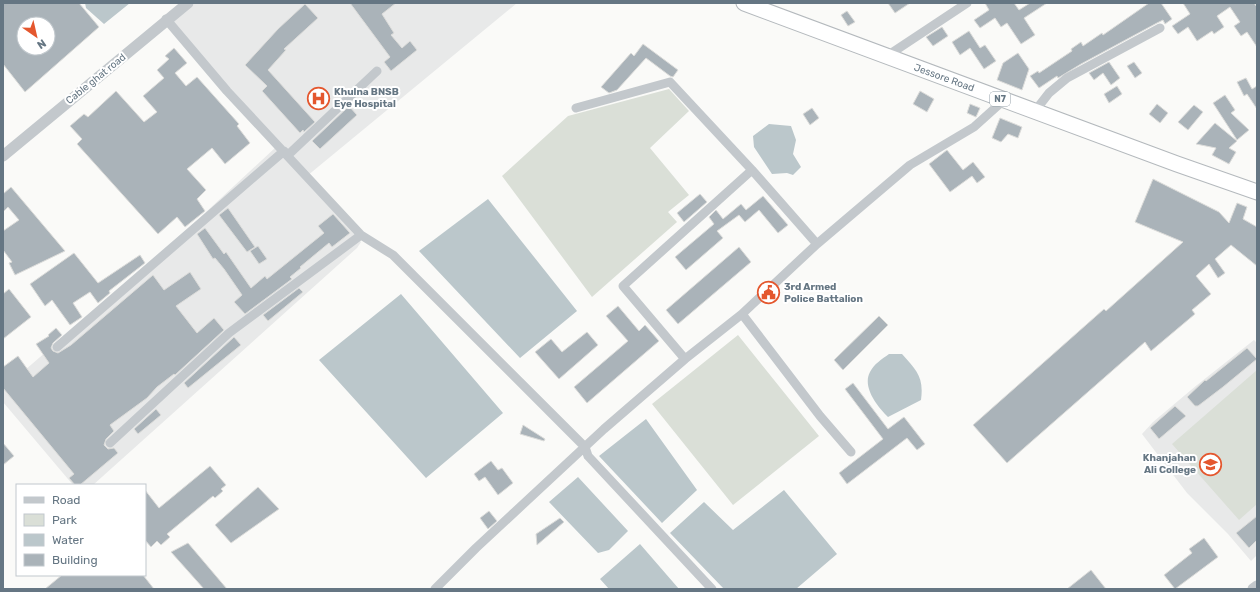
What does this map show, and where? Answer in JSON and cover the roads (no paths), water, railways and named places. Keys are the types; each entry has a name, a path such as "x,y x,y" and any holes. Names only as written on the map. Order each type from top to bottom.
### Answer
{"highway":[{"name":"Jessore Road","path":"744,3 1257,192"}],"street":[{"name":"Cable ghat road","path":"3,156 166,20 184,3"},
{"name":"Cable ghat road","path":"3,152 188,3"},
{"path":"887,56 966,3"},
{"path":"166,20 228,91 361,235 393,255 585,447 588,456 712,589"},
{"path":"1035,111 1049,93 1067,78 1160,28"},
{"path":"57,347 286,153 377,71"},
{"path":"576,108 670,82 752,170 817,244"},
{"path":"435,589 476,548 585,447 685,359 742,314 817,244 910,165 974,127 1004,100"},
{"path":"685,359 623,286 752,170"},
{"path":"110,443 229,333 361,235"},
{"path":"742,314 820,416 851,452"},
{"path":"1253,589 1257,586"}],"water":[{"path":"85,3 130,3 104,24 86,8"},
{"path":"769,124 791,126 796,140 793,154 801,167 793,175 787,173 772,174 754,147 753,136"},
{"path":"488,199 577,311 520,358 419,251"},
{"path":"401,294 503,413 426,478 319,360"},
{"path":"889,354 902,354 912,365 920,380 922,392 921,400 888,417 875,402 869,390 868,378 870,372 878,362"},
{"path":"646,419 697,490 662,523 599,456"},
{"path":"578,477 628,531 609,550 598,553 549,502"},
{"path":"784,490 837,554 796,589 724,589 670,533 704,502 733,530"},
{"path":"640,544 679,589 609,589 600,579"}],"place":[{"name":"Khulna BNSB Eye Hospital","path":"319,98"},
{"name":"3rd Armed Police Battalion","path":"769,293"},
{"name":"Khanjahan Ali College","path":"1211,464"}]}
